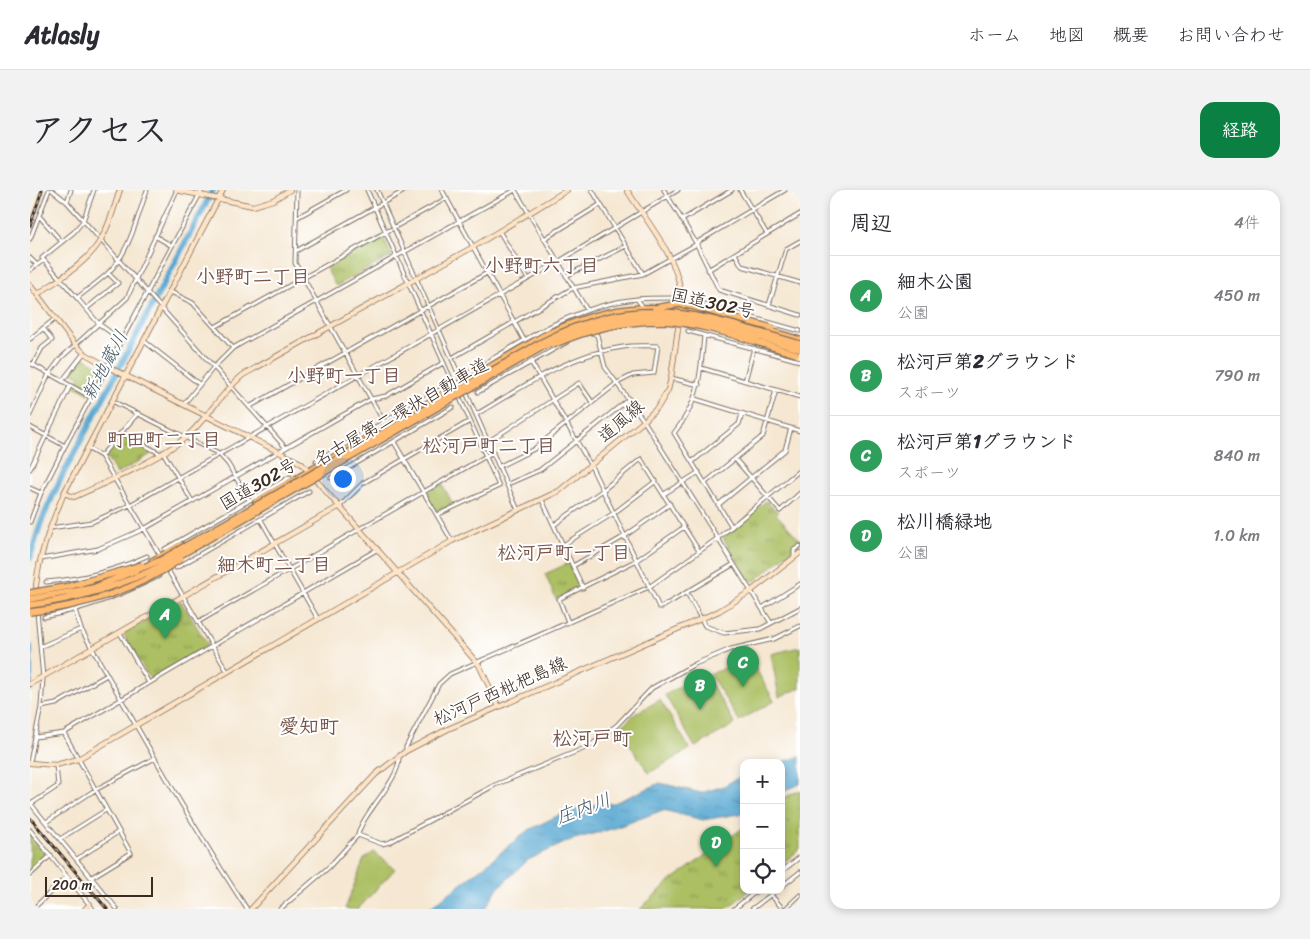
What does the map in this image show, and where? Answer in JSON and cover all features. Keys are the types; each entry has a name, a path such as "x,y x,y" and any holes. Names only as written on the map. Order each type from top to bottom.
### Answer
{"highway":[{"path":"643,309 667,305 685,305 716,311 772,328 789,337"},
{"name":"国道302号","path":"32,596 76,589 126,573 160,557 184,541 198,536 271,490 341,453 417,406 435,398 571,322 607,312 681,308 714,315 800,340"},
{"name":"名古屋第二環状自動車道","path":"30,605 76,598 128,581 163,565 556,335 596,319 643,309 697,315 800,344"},
{"name":"名古屋第二環状自動車道","path":"210,536 494,375 574,336 638,323 662,321 695,326 799,352"},
{"path":"32,596 130,570 210,536"},
{"path":"30,612 78,604 129,588 165,570 210,536"}],"street":[{"path":"30,239 51,190 67,202 148,296 285,447"},
{"path":"67,202 71,190"},
{"path":"94,190 83,221 62,242 42,258 99,324 121,340"},
{"path":"38,294 87,256 100,241 120,190"},
{"path":"77,298 108,273 118,260 132,234 147,190"},
{"path":"30,414 49,374 74,343 99,324 127,298 176,190 253,206 273,200 290,190"},
{"path":"117,909 30,804 58,786 56,766 30,762 41,707 43,678 42,646 32,596 50,528 64,492 216,199 223,190"},
{"path":"297,190 298,217 295,263 384,422"},
{"path":"298,217 346,190"},
{"path":"367,190 499,486 437,515"},
{"path":"377,190 518,510"},
{"path":"295,251 406,190"},
{"path":"442,190 524,340"},
{"path":"184,404 213,368 233,348 515,190 587,310"},
{"path":"64,492 74,497 115,479 186,437 230,386 244,375 473,247 567,190"},
{"path":"592,190 643,274"},
{"name":"道風線","path":"56,766 78,759 452,541 559,491 644,421 664,398 671,378 681,308 680,282 670,259 627,190"},
{"path":"664,190 696,244 719,290 800,314"},
{"path":"50,528 92,522 130,505 499,296 678,190"},
{"path":"682,220 732,190"},
{"path":"740,190 767,234"},
{"path":"452,358 573,288 643,274 785,190"},
{"path":"30,522 41,493 65,446 121,340 148,296 172,246 201,194"},
{"path":"215,328 446,198"},
{"path":"544,239 601,204"},
{"path":"708,270 800,216"},
{"path":"40,217 62,242"},
{"path":"499,232 528,279"},
{"path":"155,236 172,246"},
{"path":"769,305 786,249 800,241"},
{"path":"566,276 626,246"},
{"path":"734,254 742,266 800,283"},
{"path":"30,258 37,265"},
{"path":"30,270 44,260"},
{"path":"86,309 118,283 108,273"},
{"path":"249,407 487,273"},
{"path":"30,286 74,343 84,353 108,367 301,463 477,662 499,707"},
{"path":"169,291 193,303 233,348"},
{"path":"469,373 524,340 587,310 637,299 672,298"},
{"path":"637,299 643,309"},
{"path":"746,314 750,300"},
{"path":"693,301 746,314 800,331"},
{"path":"704,313 710,305"},
{"path":"714,315 717,337"},
{"path":"30,338 56,318"},
{"path":"43,328 52,340 42,348 31,364 91,398"},
{"path":"688,331 717,337 800,361"},
{"path":"478,392 570,341 592,333 597,335 605,366 644,421 771,623"},
{"path":"704,336 699,385 695,399 674,433 732,527"},
{"path":"144,341 199,384"},
{"path":"477,414 565,364 601,351 624,346 658,346 654,373 633,375 617,383 526,454 500,466"},
{"path":"745,381 754,348"},
{"path":"62,381 84,353"},
{"path":"531,362 591,466 659,607 662,608 734,564"},
{"path":"41,559 98,549 144,529 371,399 386,396 443,363"},
{"path":"496,363 516,370"},
{"path":"701,368 800,397"},
{"path":"671,378 699,385"},
{"path":"489,442 579,383 592,402"},
{"path":"30,469 70,386"},
{"path":"316,461 384,422 417,406 443,388"},
{"path":"705,484 763,436 776,390"},
{"path":"427,422 435,398"},
{"path":"508,484 540,470 628,399"},
{"path":"695,399 800,431"},
{"path":"111,400 219,454 236,476 249,500"},
{"path":"331,478 453,407"},
{"path":"102,456 138,413"},
{"path":"692,462 739,424 742,414"},
{"path":"30,684 340,506 363,483 470,421"},
{"path":"30,427 65,446"},
{"path":"718,505 785,450 791,428"},
{"path":"122,433 161,452 192,501"},
{"path":"394,442 452,541"},
{"path":"86,448 102,456 227,671"},
{"path":"329,460 332,452"},
{"path":"198,622 493,452"},
{"path":"341,453 362,460"},
{"path":"554,525 603,490 641,459 700,551"},
{"path":"735,459 780,511 800,493"},
{"path":"406,751 406,747 439,684 450,674 649,587 718,538 800,470"},
{"path":"664,494 698,472"},
{"path":"287,504 291,479"},
{"path":"564,545 614,513 656,482"},
{"path":"30,488 41,493"},
{"path":"164,549 184,541 249,500 271,490"},
{"path":"176,568 309,491"},
{"path":"542,500 583,588"},
{"path":"573,566 626,536 670,504"},
{"path":"261,520 318,619"},
{"path":"568,622 559,599 637,560 684,527"},
{"path":"198,536 213,546"},
{"path":"794,556 794,550 800,546"},
{"path":"35,737 64,733 378,549"},
{"name":"松河戸西枇杷島線","path":"251,909 376,774 406,751 448,729 719,611 751,591 800,553"},
{"path":"46,582 90,576 119,568 148,556"},
{"path":"119,568 126,573"},
{"path":"131,590 133,570"},
{"path":"90,576 87,581 76,589 99,603"},
{"path":"44,617 99,603 159,576"},
{"path":"762,608 800,584"},
{"path":"687,592 704,626 724,633 760,629 800,608"},
{"path":"75,610 82,629 155,758 204,843 246,909"},
{"path":"358,835 382,844 390,842 495,785 582,751 616,725 652,688 668,679 717,654 774,639 800,626"},
{"path":"42,646 82,629"},
{"path":"120,633 148,683"},
{"path":"41,707 56,704 108,675"},
{"path":"64,733 131,853 92,877"},
{"path":"280,909 330,867 358,835 359,829 378,802 393,774 399,757"},
{"path":"46,822 95,790 155,758"},
{"path":"60,839 106,810"},
{"path":"30,830 93,909"},
{"path":"77,859 118,832"},
{"path":"30,875 51,855"},
{"path":"785,869 800,857"},
{"path":"785,884 800,872"},
{"path":"33,909 67,876"},
{"path":"734,909 753,894"},
{"path":"752,909 771,895 784,909 800,895"},
{"path":"85,909 90,904"}],"green space":[{"path":"383,236 392,256 336,286 326,268"},
{"path":"84,357 104,370 89,394 75,386 80,377 72,372"},
{"path":"121,436 153,451 153,453 117,474 105,456"},
{"path":"442,484 453,504 437,512 426,493"},
{"path":"766,501 778,512 776,514 800,540 800,543 755,581 749,580 723,538"},
{"path":"569,563 579,588 556,599 545,574"},
{"path":"181,601 208,645 150,679 123,634"},
{"path":"800,647 800,688 779,697 771,654"},
{"path":"750,658 774,701 739,721 710,674"},
{"path":"705,673 735,724 695,747 665,695"},
{"path":"660,700 690,749 649,773 619,729 636,713"},
{"path":"800,790 800,849 785,862 785,804 785,797"},
{"path":"740,830 740,894 745,894 729,907 726,909 640,909 668,883"},
{"path":"30,834 46,855 30,872"},
{"path":"374,852 395,869 358,909 345,909 364,859"}],"water":[{"path":"800,756 800,784 785,791 785,762"},
{"name":"庄内川","path":"740,776 740,814 703,820 663,810 615,828 571,840 528,860 497,889 485,909 428,909 527,831 559,815 593,805 614,803 660,783 701,793 724,786"}],"waterway":[{"name":"新地蔵川","path":"30,558 41,522 61,478 213,190"},
{"name":"新地蔵川","path":"30,647 30,688"}],"railway":[{"path":"30,226 42,190"},
{"path":"30,818 107,909"}],"place":[{"name":"細木公園","path":"165,639"},
{"name":"松河戸第1グラウンド","path":"743,687"},
{"name":"松河戸第2グラウンド","path":"700,710"},
{"name":"松川橋緑地","path":"716,867"}],"district":[{"name":"小野町六丁目","path":"542,265"},
{"name":"小野町二丁目","path":"253,276"},
{"name":"小野町一丁目","path":"344,375"},
{"name":"町田町二丁目","path":"164,439"},
{"name":"松河戸町二丁目","path":"489,445"},
{"name":"松河戸町一丁目","path":"564,552"},
{"name":"細木町二丁目","path":"274,564"},
{"name":"愛知町","path":"309,726"},
{"name":"松河戸町","path":"592,738"}]}
